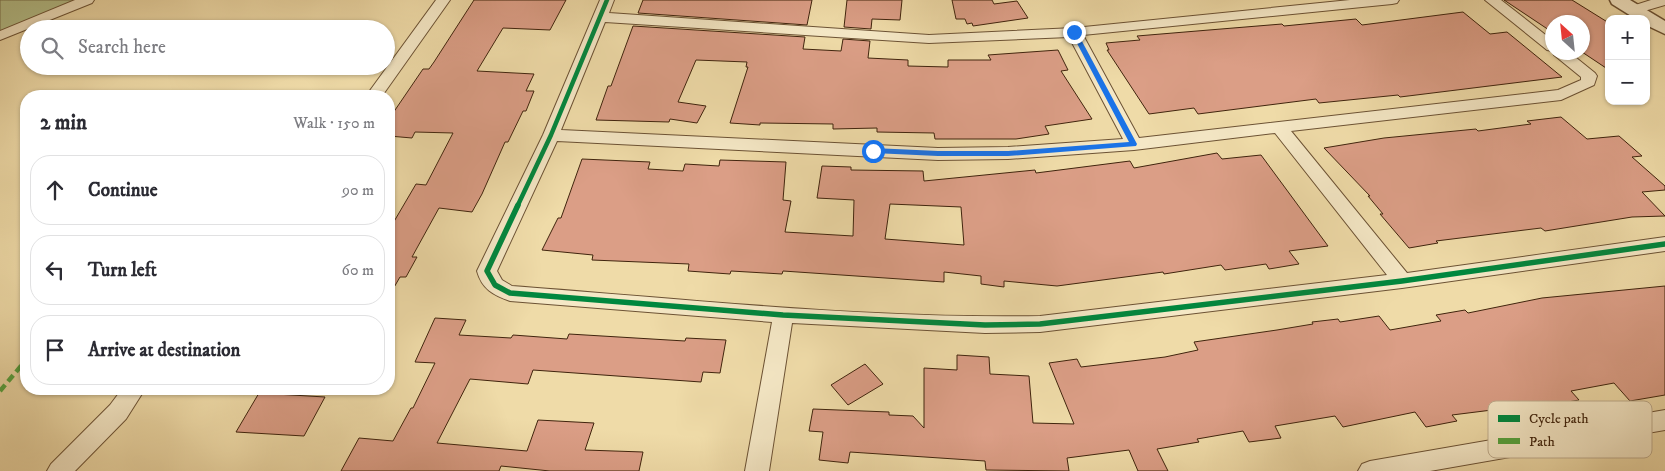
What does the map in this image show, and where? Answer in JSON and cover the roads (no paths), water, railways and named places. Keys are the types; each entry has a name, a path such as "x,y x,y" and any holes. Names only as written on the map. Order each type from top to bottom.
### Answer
{"street":[{"path":"39,20 87,0"},
{"path":"395,66 442,0"},
{"path":"1392,0 1074,32 929,39 603,9 551,135 487,271 489,281 498,288 510,293 783,315 985,325 1040,324 1402,281 1665,244"},
{"path":"1492,0 1545,42"},
{"path":"1618,0 1665,29"},
{"path":"1634,10 1665,0"},
{"path":"0,36 20,28"},
{"path":"1074,32 1134,144"},
{"path":"551,135 938,154 1008,153 1134,144 1562,95 1588,82 1589,76 1569,60"},
{"path":"378,90 389,75"},
{"path":"1279,127 1402,281"},
{"path":"757,471 783,315"},
{"path":"59,471 118,412 130,395"},
{"path":"1652,422 1665,420"},
{"path":"1370,471 1488,451"}]}
